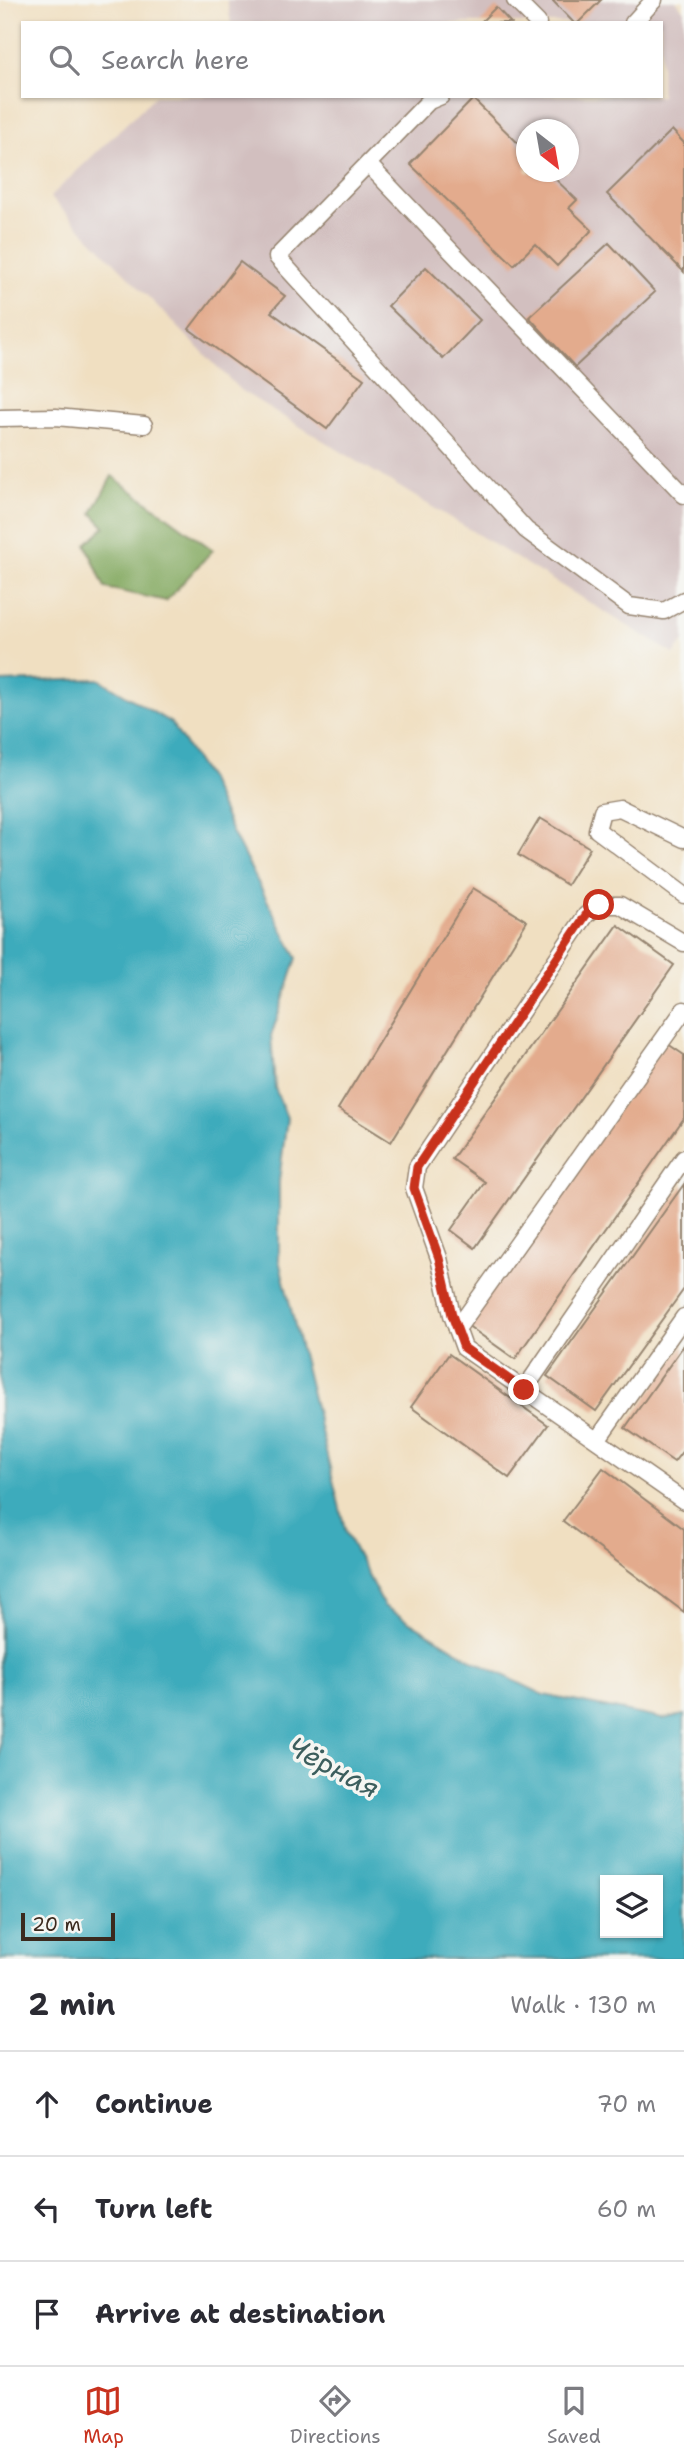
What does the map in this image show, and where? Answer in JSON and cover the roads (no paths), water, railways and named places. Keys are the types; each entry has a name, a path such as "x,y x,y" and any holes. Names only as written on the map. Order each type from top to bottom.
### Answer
{"lane":[{"path":"515,0 536,21"},
{"path":"635,21 654,0"},
{"path":"436,98 429,101 277,257 526,530 629,606 664,611 684,600"},
{"path":"368,164 684,495"},
{"path":"0,418 55,417 144,425"},
{"path":"684,839 620,808 601,811 597,830 684,895"},
{"path":"682,1494 597,1440 464,1348 439,1258 414,1188 417,1167 586,915 599,905 620,905 684,943"},
{"path":"457,1329 678,1030 684,1010"},
{"path":"524,1390 684,1158"},
{"path":"597,1440 684,1317"}],"water":[{"name":"Чёрная","path":"99,679 171,723 209,780 232,832 297,958 271,1036 275,1088 287,1118 279,1181 279,1260 346,1533 384,1606 474,1661 544,1695 663,1719 684,1715 684,1959 0,1959 0,682"}]}
